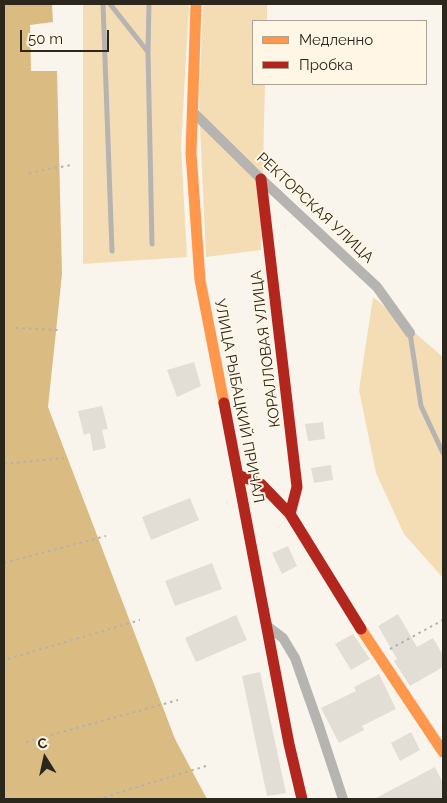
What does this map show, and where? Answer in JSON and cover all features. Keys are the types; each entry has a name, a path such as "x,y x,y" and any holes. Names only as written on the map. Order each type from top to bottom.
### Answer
{"main road":[{"name":"УЛИЦА РЫБАЦКИЙ ПРИЧАЛ","path":"196,4 190,154 200,280 288,744 302,799"},
{"name":"КОРАЛЛОВАЯ УЛИЦА","path":"261,179 298,487 290,514"},
{"path":"238,474 261,484 290,514 346,606 443,752"}],"street":[{"name":"РЕКТОРСКАЯ УЛИЦА","path":"192,111 261,179 377,287 410,333"},
{"path":"267,626 284,638 295,658 320,726 343,799"}],"lane":[{"path":"103,4 112,252"},
{"path":"110,4 148,52"},
{"path":"149,4 148,52 152,244"},
{"path":"410,333 421,406 443,453"}],"path":[{"path":"29,173 71,166"},
{"path":"16,328 58,330"},
{"path":"4,464 64,458"},
{"path":"4,564 106,536"},
{"path":"8,659 140,620"},
{"path":"380,655 443,620"},
{"path":"26,742 178,700"},
{"path":"98,799 206,766"}],"shaded area":[{"path":"4,4 52,4 53,22 30,25 31,71 57,71 62,274 48,407 175,739 207,799 4,799"},
{"path":"83,4 189,4 181,147 187,257 83,264"},
{"path":"203,4 267,4 267,20 252,20 252,85 265,85 261,250 206,257 199,105"},
{"path":"373,297 443,357 443,578 404,534 376,473 359,390"}],"building":[{"path":"194,362 201,386 177,397 167,370"},
{"path":"102,406 108,429 102,430 106,448 93,451 90,433 84,435 78,411"},
{"path":"323,422 325,439 308,441 305,424"},
{"path":"331,465 333,480 314,483 311,468"},
{"path":"190,498 199,520 151,540 142,517"},
{"path":"288,546 297,566 282,574 272,553"},
{"path":"212,563 222,589 175,606 165,581"},
{"path":"398,614 417,647 433,638 443,655 443,667 410,686 394,661 397,659 378,626"},
{"path":"236,615 247,640 196,662 185,638"},
{"path":"353,634 370,659 351,670 335,644"},
{"path":"260,672 286,793 267,796 242,676"},
{"path":"379,674 396,709 362,726 364,730 339,743 321,708 356,691 354,687"},
{"path":"411,732 420,750 400,761 391,743"},
{"path":"435,767 443,783 443,799 374,799"}],"traffic: slow":[{"path":"196,4 191,153 200,280 224,403"},
{"path":"361,629 443,752"}],"traffic: jam":[{"path":"261,179 297,487 290,514"},
{"path":"224,403 289,744 302,799"},
{"path":"238,475 261,484 290,514 361,629"}]}
